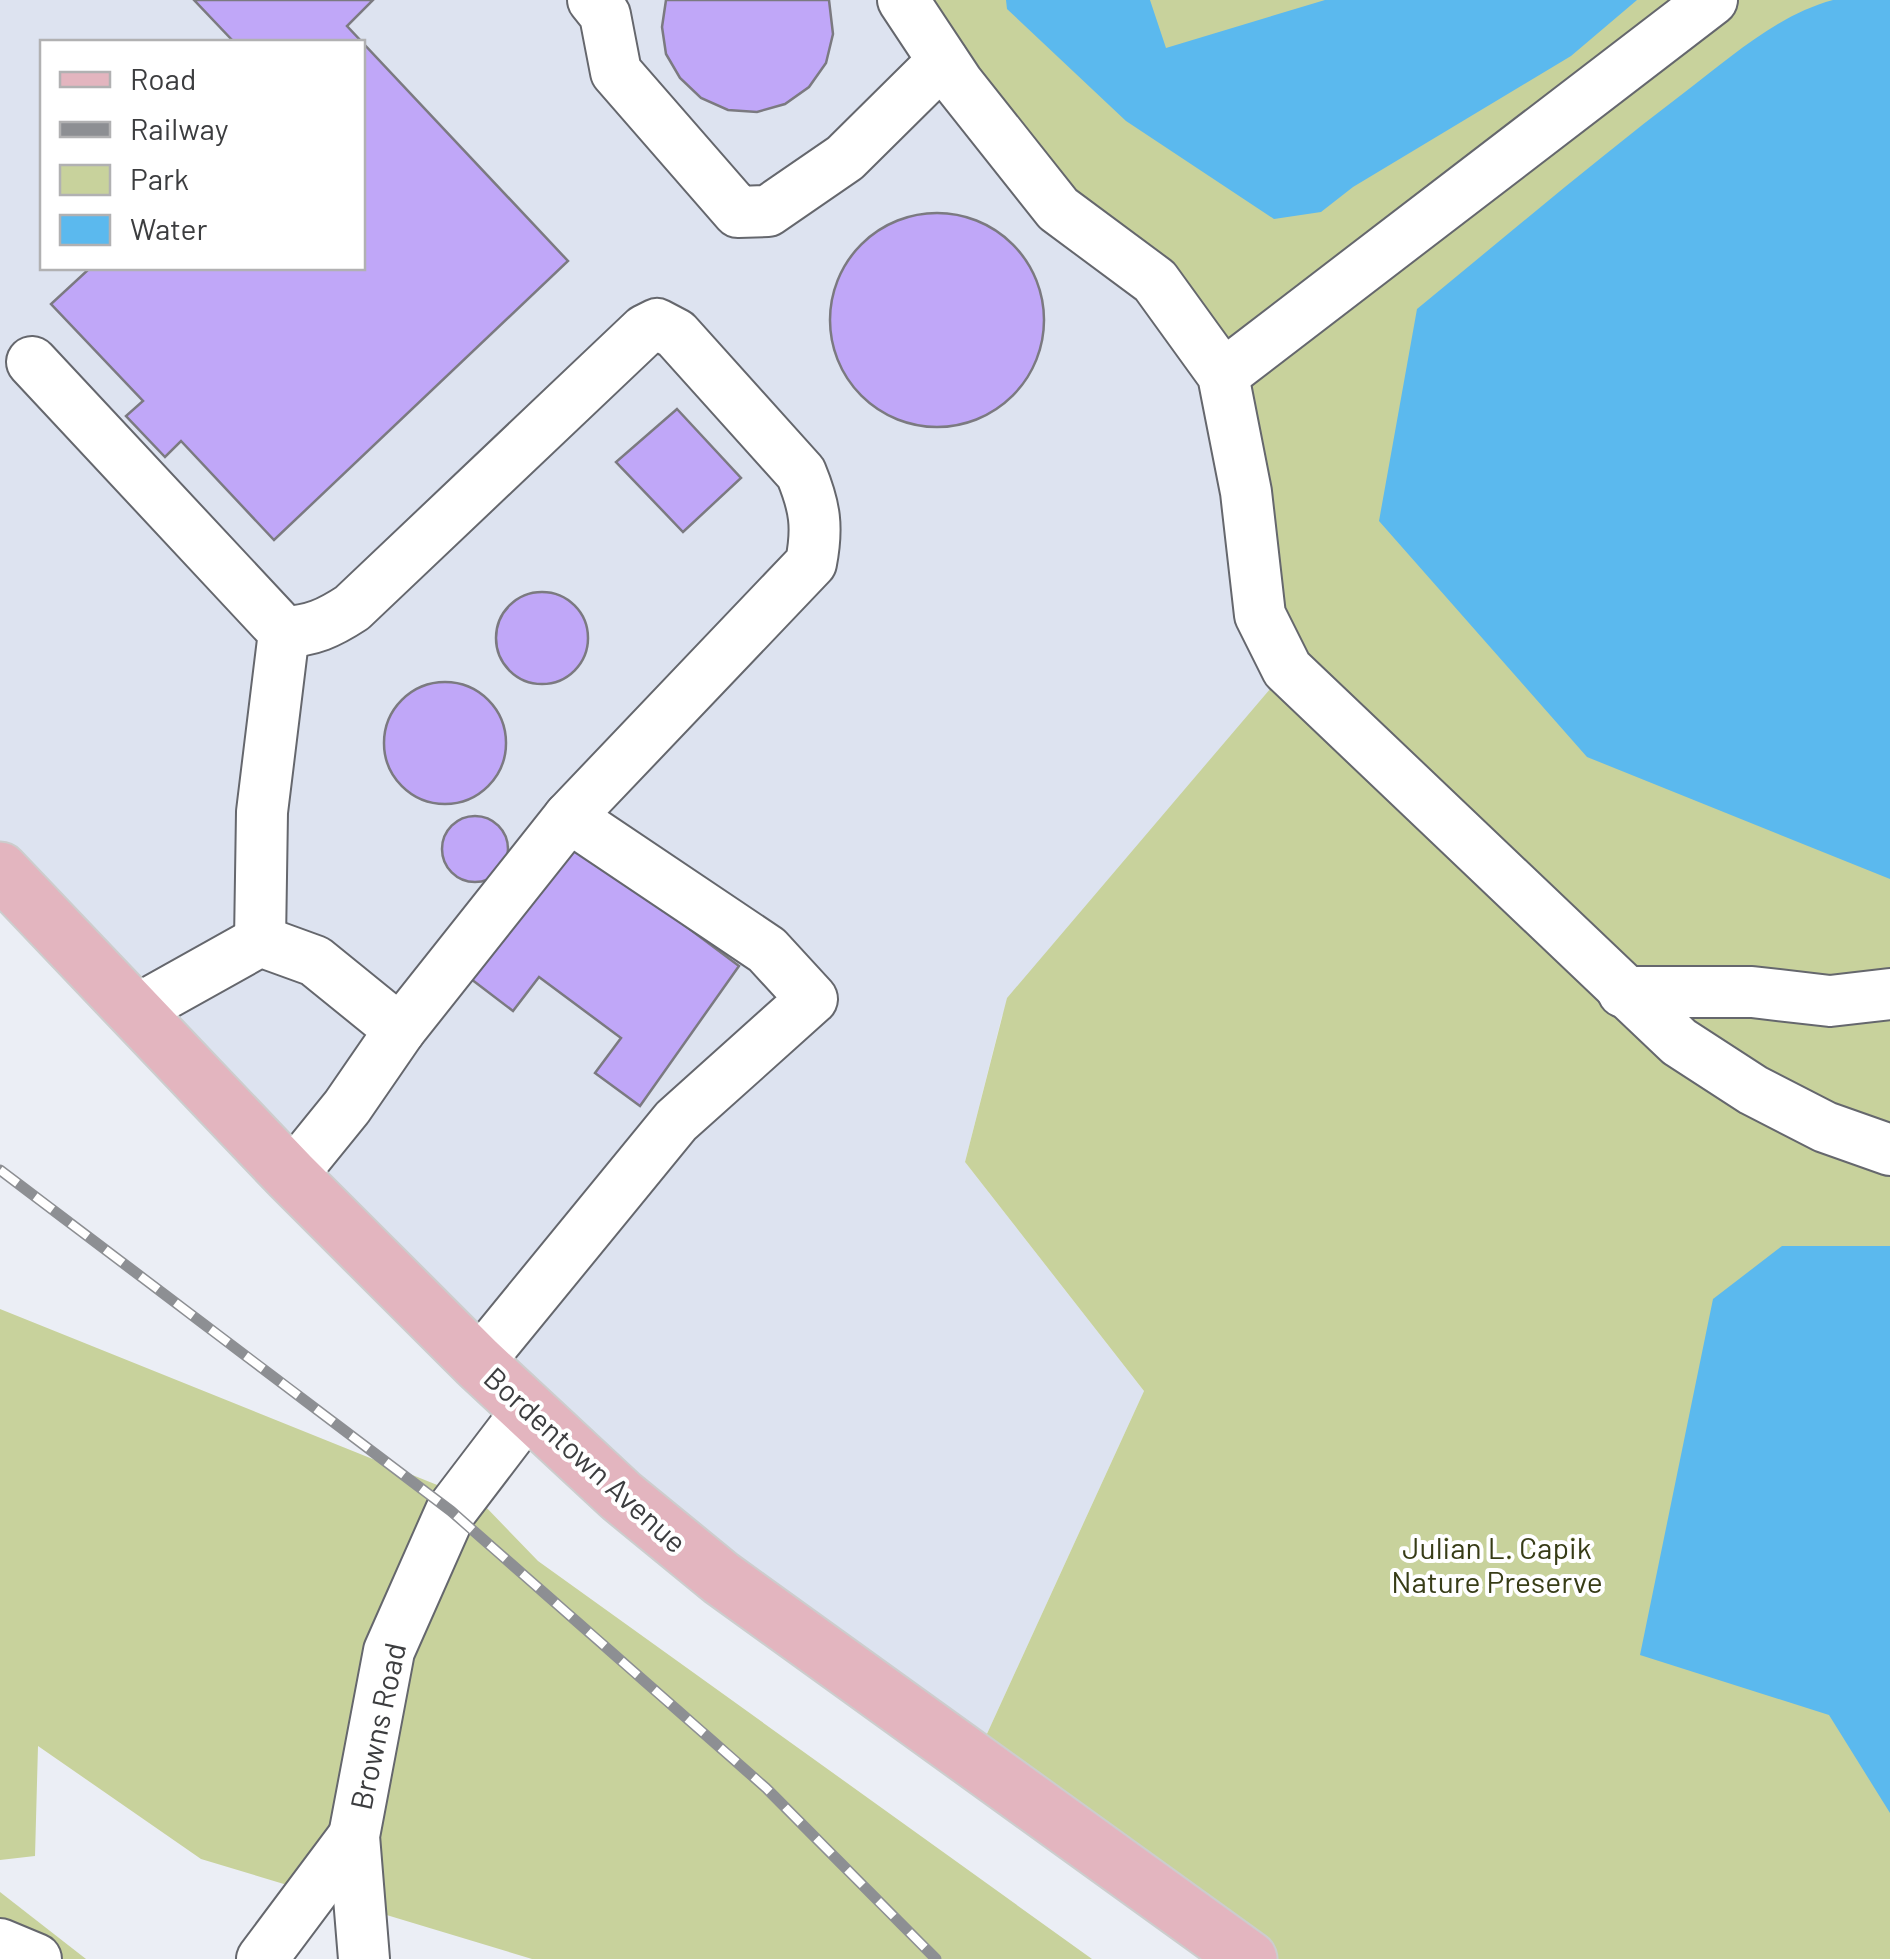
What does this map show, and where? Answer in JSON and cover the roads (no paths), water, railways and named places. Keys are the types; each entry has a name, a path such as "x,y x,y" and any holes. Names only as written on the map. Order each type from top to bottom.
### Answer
{"main road":[{"name":"Bordentown Avenue","path":"0,870 291,1176 478,1363 621,1496 721,1578 1249,1959"}],"street":[{"path":"593,0 605,15 616,72 738,212 768,211 845,158 943,61"},
{"path":"904,0 943,61 1058,209 1155,281 1223,375 1246,492 1260,614 1287,669 1679,1042 1752,1090 1825,1128 1890,1150"},
{"path":"1223,375 1712,0"},
{"path":"32,362 284,632 307,631 328,624 352,608 644,330 657,324 676,334 801,473 810,495 817,531 811,562 568,817 291,1176"},
{"path":"260,941 262,812 284,632"},
{"path":"478,1363 676,1121 812,999 767,950 568,817"},
{"path":"133,1012 260,941 316,961 400,1030"},
{"path":"1624,992 1752,992 1830,1001 1890,994"},
{"name":"Browns Road","path":"364,1959 354,1836 389,1651 450,1511 528,1410"},
{"path":"262,1959 354,1836"},
{"path":"0,1944 36,1959"}],"water":[{"path":"1006,0 1150,0 1166,48 1325,0 1637,0 1571,56 1353,187 1321,212 1274,219 1126,121 1007,9"},
{"path":"1833,0 1890,0 1890,879 1587,757 1379,521 1417,309 1737,52 1793,16"},
{"path":"1782,1246 1890,1246 1890,1813 1829,1715 1640,1655 1713,1299"}],"railway":[{"path":"0,1170 451,1511 766,1788 936,1959"}],"park label":[{"name":"Julian L. Capik Nature Preserve","path":"1497,1564"}]}
